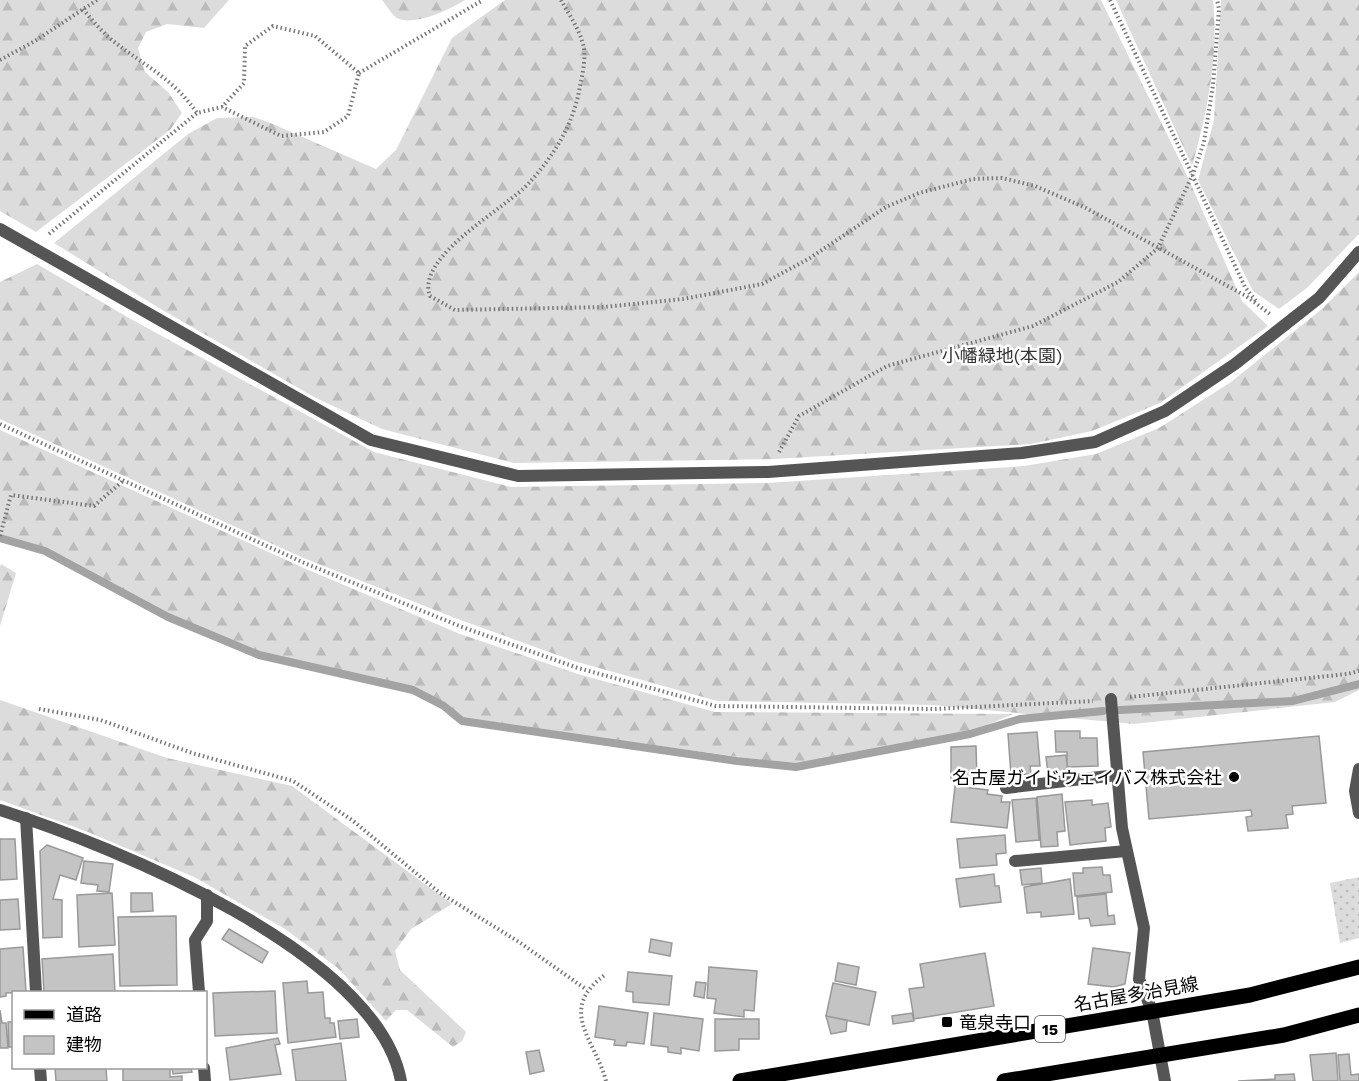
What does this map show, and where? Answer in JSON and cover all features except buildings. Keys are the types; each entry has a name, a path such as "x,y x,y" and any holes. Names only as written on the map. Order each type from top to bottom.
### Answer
{"main road":[{"name":"名古屋多治見線","path":"740,1081 1250,995 1359,967"},
{"path":"1004,1081 1284,1035 1359,1015"}],"street":[{"path":"0,229 371,440 518,476 768,472 1022,453 1095,442 1165,411 1286,326 1319,298 1359,252"},
{"path":"1111,699 1126,851 1144,928 1139,979 1152,1011 1165,1081"},
{"path":"1359,769 1355,791 1359,813"},
{"path":"1006,788 1117,775"},
{"path":"0,810 26,818 155,870 207,895 293,947 342,988 371,1020 397,1059 401,1081"},
{"path":"26,818 36,991"},
{"path":"1015,861 1126,851"},
{"path":"199,991 195,940 207,921 207,895"}],"path":[{"path":"0,60 97,0"},
{"path":"222,107 281,136 324,132 348,116 359,73 483,0"},
{"path":"561,0 583,42 582,75 568,127 554,153 529,184 447,249 432,273 427,288 430,296 454,310 604,307 682,299 762,284 810,258 886,207 919,193 973,179 1002,178 1035,186 1086,208 1261,307 1286,326"},
{"path":"1110,0 1194,174 1245,287 1261,307"},
{"path":"768,472 799,416 886,366 1033,326 1118,282 1158,248 1194,174 1204,142 1213,85 1217,0"},
{"path":"83,9 110,38 158,70 186,98 197,113"},
{"path":"32,248 197,113 222,107 244,83 245,46 273,26 315,36 359,73"},
{"path":"0,424 302,562 462,627 578,668 716,706 935,709 1111,699 1359,671"},
{"path":"1,534 11,495 94,506 124,480"},
{"path":"39,709 101,720 192,753 293,781 352,820 440,893 519,942 587,990"},
{"path":"606,974 587,990 581,1014 588,1044 606,1081"}],"green space":[{"path":"0,0 229,0 204,28 167,24 146,32 138,48 145,72 168,92 182,113 170,130 36,232 0,211"},
{"path":"382,0 465,0 422,19 404,20 397,18"},
{"name":"小幡緑地(本園)","path":"505,0 1101,0 1185,171 1242,301 1268,326 1160,403 1092,431 1031,444 774,459 514,463 382,429 314,397 159,308 54,243 188,134 217,118 253,117 376,169 396,150 452,38"},
{"path":"1116,0 1213,0 1213,63 1192,166"},
{"path":"1221,0 1359,0 1359,234 1307,288 1279,309 1253,291 1198,180 1214,120"},
{"path":"37,264 129,318 374,452 511,487 767,483 1024,466 1096,454 1159,428 1231,382 1322,309 1359,272 1359,690 1335,702 1134,724 932,705 717,701 574,661 455,618 301,557 0,419 0,282"},
{"path":"0,430 306,569 460,634 578,674 715,712 1013,714 961,736 792,764 463,719 447,703 411,688 257,652 170,615 45,549 0,534"},
{"path":"1,564 16,573 0,626 0,567"},
{"path":"0,700 167,758 292,786 452,904 411,929 395,951 400,970 466,1032 462,1041 453,1047 407,1010 396,1010 386,1021 339,969 285,929 194,877 88,832 0,800"},
{"path":"1359,877 1359,938 1340,943 1330,883"}],"waterway":[{"path":"0,538 45,551 168,617 259,655 413,690 444,706 462,721 737,761 796,767 970,734 1020,719 1103,711"},
{"path":"1120,710 1293,701 1359,684"}],"place":[{"name":"名古屋ガイドウェイバス株式会社","path":"1234,777"},
{"name":"竜泉寺口","path":"947,1022"}]}
